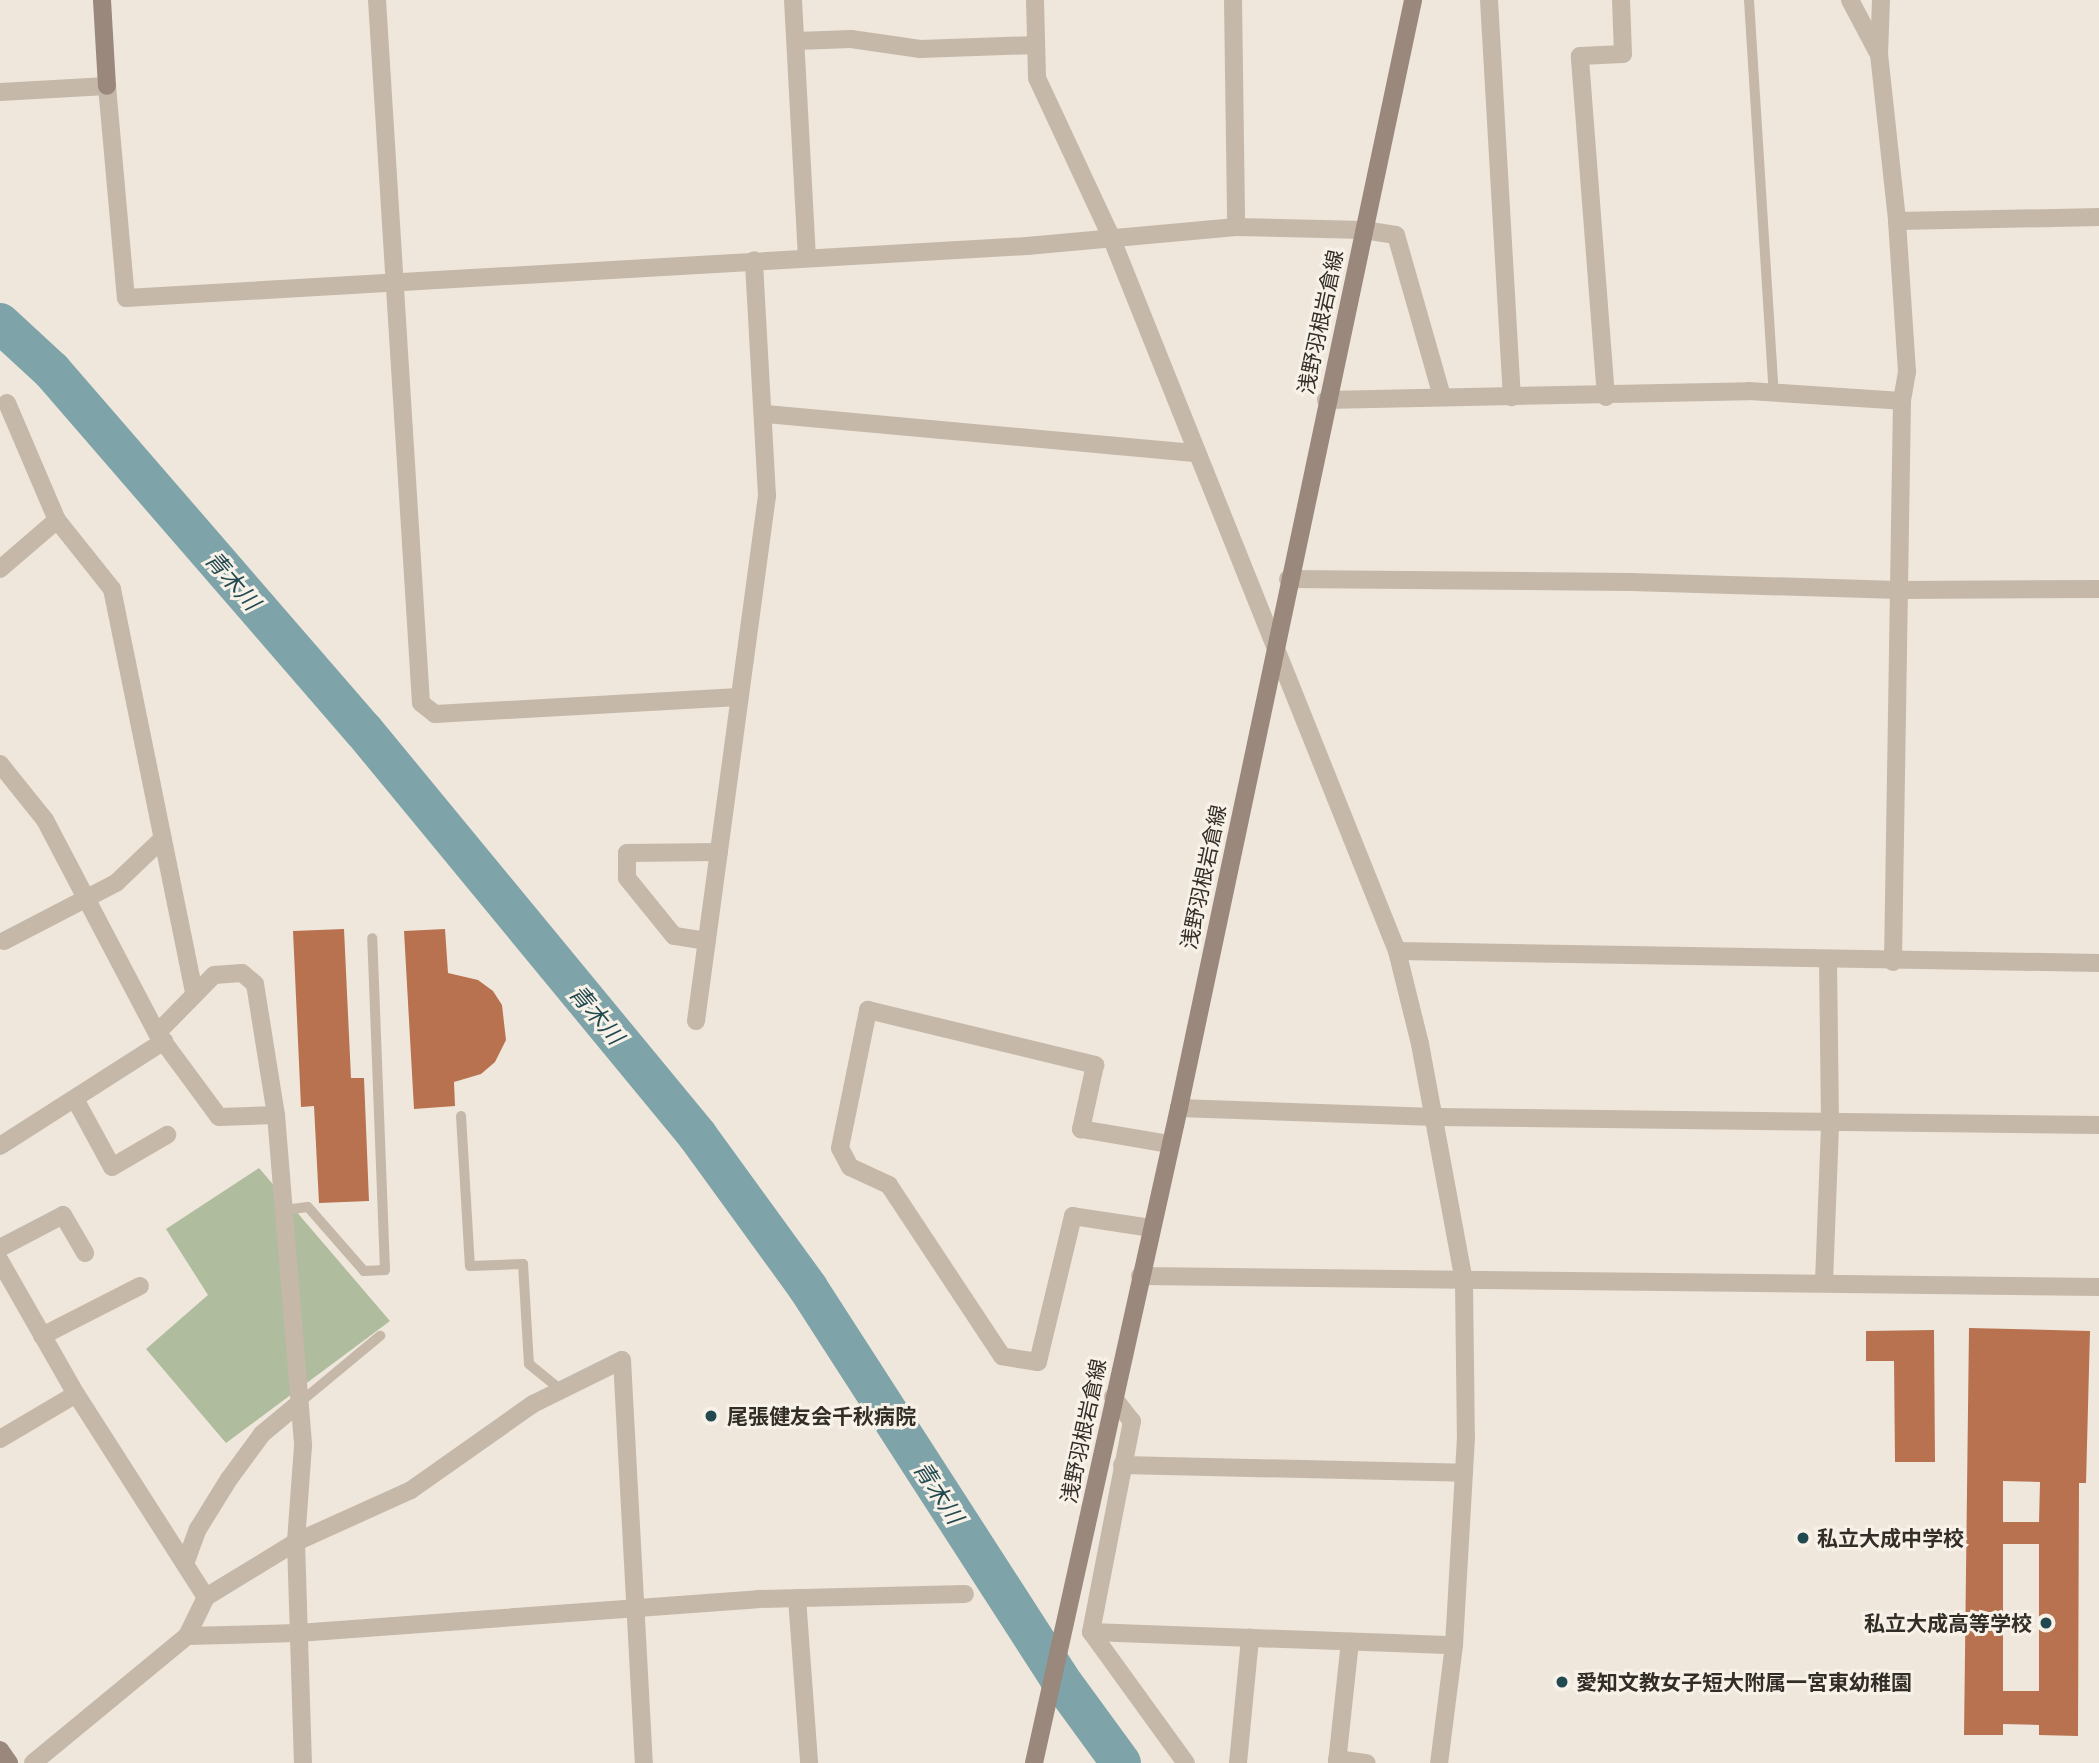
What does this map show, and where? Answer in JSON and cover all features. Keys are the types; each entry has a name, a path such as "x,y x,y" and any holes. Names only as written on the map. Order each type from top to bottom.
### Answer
{"main road":[{"path":"102,0 107,86"},
{"name":"浅野羽根岩倉線","path":"1035,1760 1113,1397 1179,1108 1273,647 1413,0"},
{"path":"0,1750 9,1763"}],"street":[{"path":"377,0 421,703 435,715 739,697"},
{"path":"793,0 807,257"},
{"path":"1035,0 1037,78 1111,237 1194,453 1397,951 1435,1117 1464,1282 1464,1472 1454,1644 1439,1763"},
{"path":"1233,0 1236,227"},
{"path":"1489,0 1512,397"},
{"path":"1605,397 1580,57 1623,54 1621,0"},
{"path":"1850,0 1879,54"},
{"path":"1881,0 1879,54 1898,221 1907,372 1902,401 1893,962"},
{"path":"796,41 851,39 920,49 1036,46"},
{"path":"0,92 107,86 126,298 1027,246 1236,227 1364,230 1396,235 1442,397"},
{"path":"1898,221 2099,217"},
{"path":"696,1021 768,496 766,414 754,260"},
{"path":"1326,400 1774,392 1902,401"},
{"path":"7,404 57,520 112,589 161,841 194,993"},
{"path":"766,414 1194,453"},
{"path":"0,569 57,520"},
{"path":"1288,579 1630,582 1898,590 2099,589"},
{"path":"0,764 45,820 161,1037 219,1117 276,1115"},
{"path":"5,942 86,900 132,870 161,841"},
{"path":"707,941 674,936 627,878 627,853 719,852"},
{"path":"1397,951 1828,962 2099,963"},
{"path":"1824,1283 1830,1123 1828,962"},
{"path":"0,1146 75,1099 161,1037 194,993 214,975 242,973 255,984 276,1115 303,1446 296,1542 303,1763"},
{"path":"1151,1228 1073,1216 1038,1362 1002,1356 889,1185 850,1167 840,1148 868,1010 1095,1065 1081,1129 1170,1144"},
{"path":"75,1099 112,1167 167,1135"},
{"path":"1179,1108 1435,1117 2099,1125"},
{"path":"0,1248 63,1215 85,1253"},
{"path":"2,1270 76,1394 206,1597"},
{"path":"1140,1276 1464,1282 2099,1287"},
{"path":"42,1336 140,1286"},
{"path":"33,1763 187,1636 206,1597 296,1542 411,1490 533,1404 622,1360 644,1763"},
{"path":"0,1438 76,1394"},
{"path":"1113,1397 1132,1421 1091,1632 1186,1763"},
{"path":"185,1564 198,1529 229,1479 262,1434 298,1404"},
{"path":"1122,1465 1464,1472"},
{"path":"187,1636 298,1633 797,1598 965,1594"},
{"path":"797,1598 809,1763"},
{"path":"1091,1632 1454,1644"},
{"path":"1238,1763 1250,1638"},
{"path":"1350,1642 1337,1761 1367,1763"}],"lane":[{"path":"1749,0 1774,392"},
{"path":"284,1210 308,1207 364,1271 385,1270 372,938"},
{"path":"461,1116 470,1266 523,1264 529,1364 561,1390"},
{"path":"298,1404 380,1336"}],"green space":[{"path":"259,1168 390,1321 226,1443 146,1349 208,1295 166,1229"}],"building":[{"path":"344,929 351,1078 364,1078 369,1201 319,1203 314,1106 301,1107 293,931"},
{"path":"445,929 448,973 478,980 493,991 502,1005 506,1040 495,1062 481,1074 454,1082 455,1106 414,1109 404,931"},
{"path":"1969,1328 2090,1331 2086,1483 2079,1483 2078,1736 2039,1735 2039,1725 2003,1724 2003,1735 1964,1735","holes":["2003,1481 2040,1482 2039,1522 2003,1522","2003,1544 2039,1544 2039,1691 2003,1691"]},
{"path":"1934,1330 1935,1462 1895,1462 1894,1361 1866,1361 1866,1331"}],"waterway":[{"name":"青木川","path":"0,323 52,371 364,731 697,1135 808,1288 1059,1678 1121,1763"}],"place":[{"name":"尾張健友会千秋病院","path":"711,1416"},
{"name":"私立大成中学校","path":"1803,1538"},
{"name":"私立大成高等学校","path":"2046,1623"},
{"name":"愛知文教女子短大附属一宮東幼稚園","path":"1562,1682"}]}
